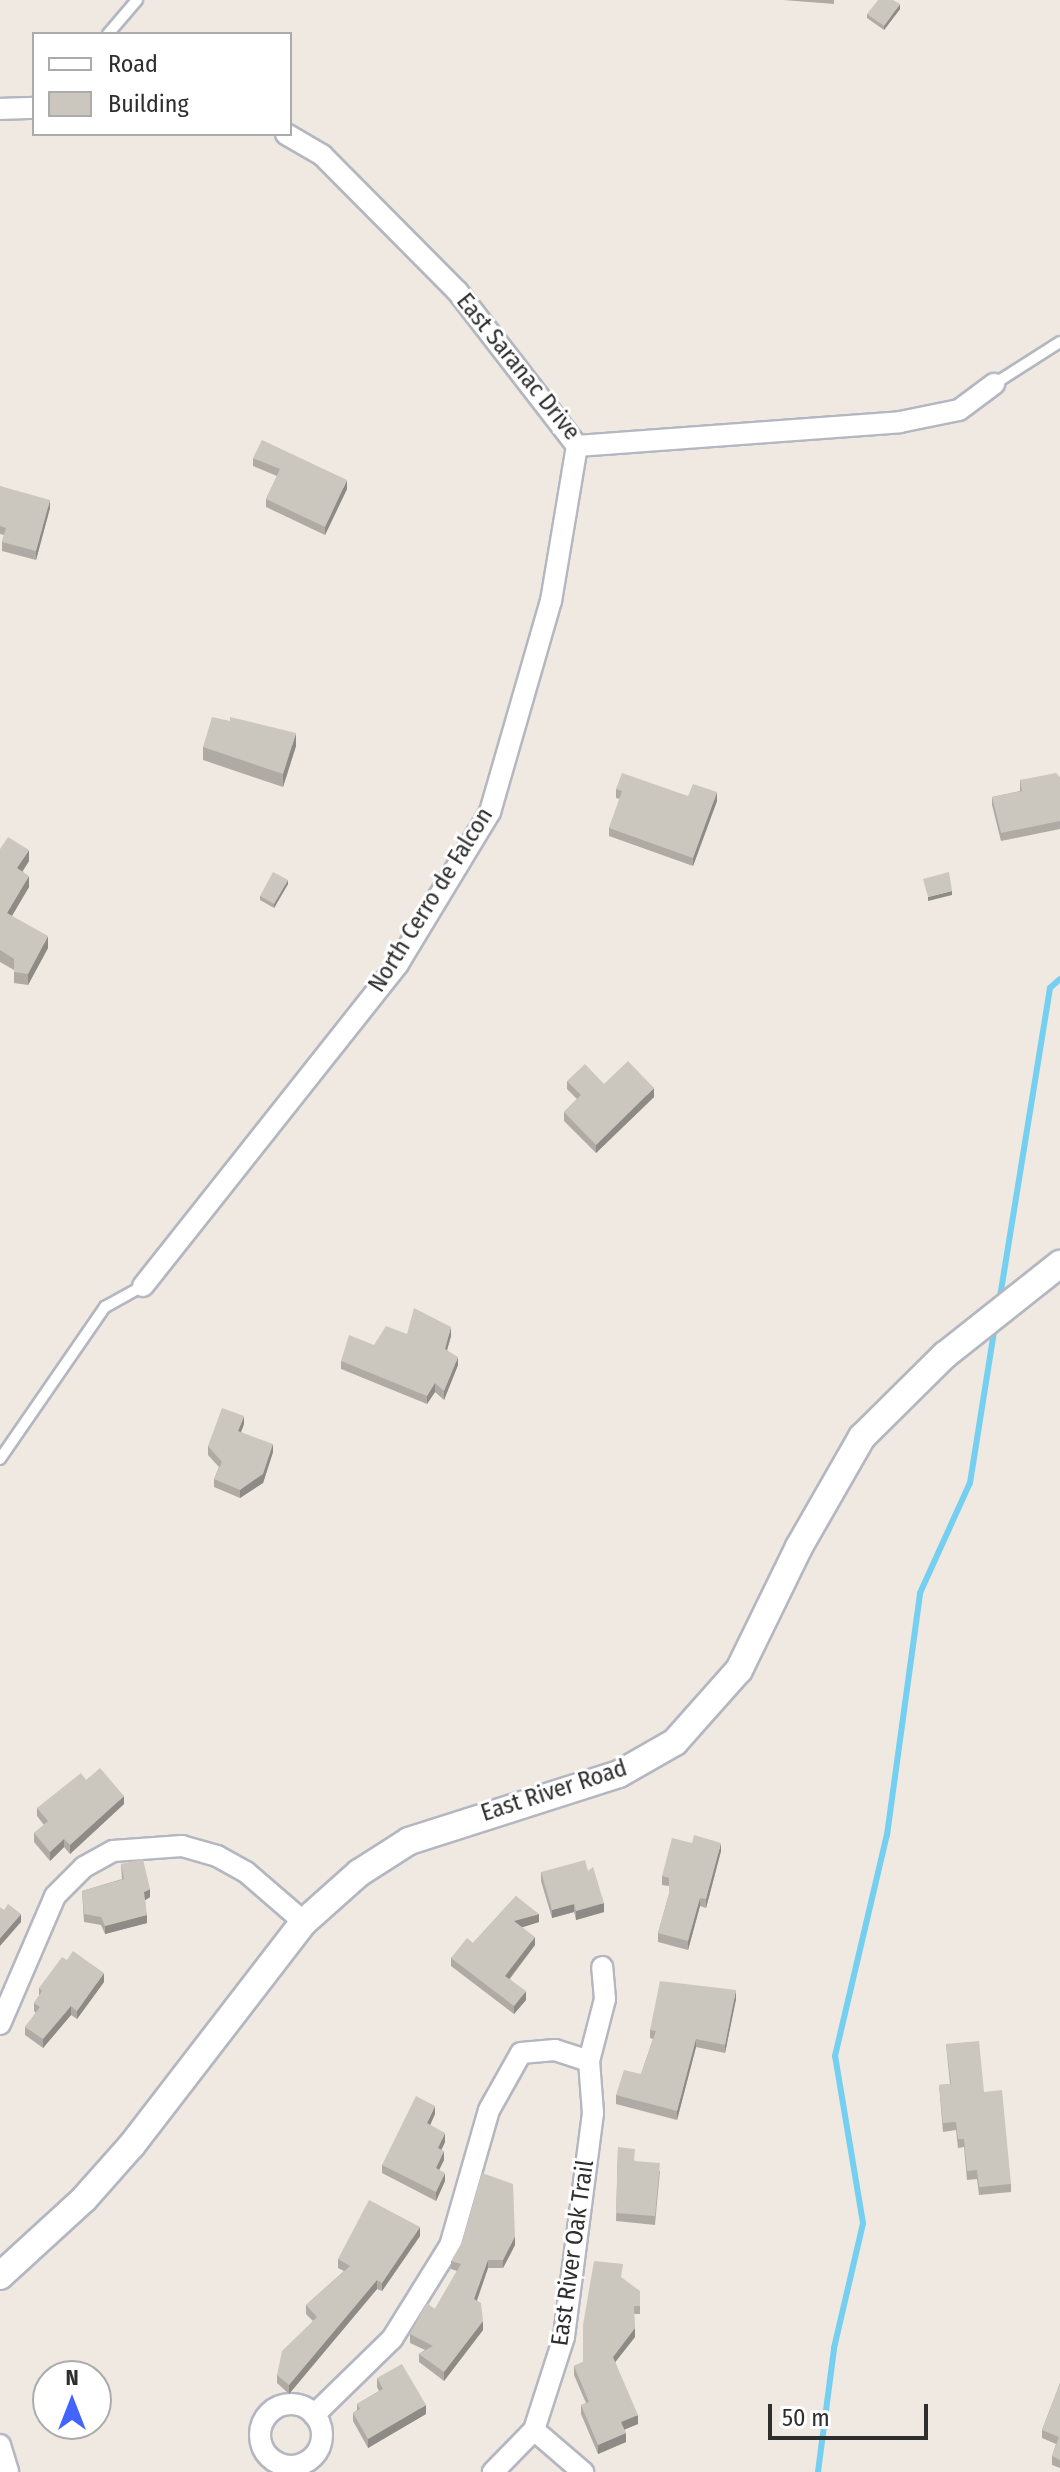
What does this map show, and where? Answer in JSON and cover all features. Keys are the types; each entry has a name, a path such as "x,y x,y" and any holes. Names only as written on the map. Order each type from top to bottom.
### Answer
{"street":[{"path":"0,109 32,108"},
{"name":"East Saranac Drive","path":"289,136 322,155 458,292 577,446 900,422 959,410 994,384"},
{"name":"North Cerro de Falcon","path":"143,1286 398,964 490,812 551,601 577,446"},
{"name":"East River Road","path":"0,2276 84,2199 132,2145 304,1922 359,1873 409,1841 619,1774 675,1742 739,1670 799,1547 862,1437 933,1365 1060,1264"},
{"path":"0,2024 55,1896 84,1867 113,1851 182,1846 217,1856 246,1872 304,1922"},
{"name":"East River Oak Trail","path":"493,2472 534,2430 564,2337 593,2113 589,2061 605,1999 602,1967"},
{"path":"314,2415 392,2339 450,2246 489,2110 521,2053 555,2050 589,2061"},
{"path":"534,2430 583,2472"},
{"path":"0,2445 8,2472"}],"lane":[{"path":"110,32 137,0"},
{"path":"994,384 1060,342"},
{"path":"0,1459 105,1307 143,1286"}],"building":[{"path":"878,0 893,0 900,4 884,26 867,14"},
{"path":"262,440 347,480 325,527 266,499 280,469 253,458"},
{"path":"0,486 50,500 36,551 2,542 6,528 0,526"},
{"path":"212,717 230,721 230,717 296,733 283,774 203,747"},
{"path":"622,773 688,796 693,784 717,792 693,858 609,828 622,791 616,789"},
{"path":"1056,773 1060,777 1060,821 1001,833 992,797 1022,791 1020,780"},
{"path":"8,837 29,850 17,868 29,876 7,913 48,936 28,974 14,972 14,959 0,950 0,849"},
{"path":"273,872 288,880 274,904 260,896"},
{"path":"949,872 952,891 928,897 923,879"},
{"path":"628,1061 654,1088 596,1145 564,1112 581,1095 567,1081 585,1064 604,1084"},
{"path":"414,1308 451,1327 445,1349 458,1357 444,1391 435,1383 427,1396 341,1361 349,1335 374,1345 386,1326 407,1334"},
{"path":"222,1408 244,1416 238,1431 273,1444 263,1474 240,1490 214,1479 222,1462 208,1446"},
{"path":"100,1768 124,1796 70,1845 64,1839 50,1852 34,1833 48,1821 37,1808 81,1773 86,1780"},
{"path":"694,1835 721,1843 706,1899 700,1898 688,1941 658,1933 669,1894 669,1878 662,1876 672,1838 692,1843"},
{"path":"143,1859 150,1889 144,1892 147,1915 105,1926 101,1917 84,1914 82,1891 124,1879 121,1864"},
{"path":"585,1860 588,1871 593,1867 604,1903 576,1911 574,1904 552,1910 541,1872"},
{"path":"516,1896 539,1914 514,1921 535,1937 505,1976 526,1991 514,2006 451,1958 467,1938 473,1943"},
{"path":"8,1904 21,1914 0,1938 0,1907 4,1910"},
{"path":"73,1951 104,1973 77,2011 71,2006 43,2039 25,2027 40,2007 34,2003 42,1991 39,1988 62,1957 67,1960"},
{"path":"660,1981 736,1990 725,2045 696,2039 677,2111 616,2095 624,2070 641,2074 656,2031 650,2030"},
{"path":"979,2041 984,2092 1002,2090 1011,2184 979,2187 977,2170 967,2171 964,2139 958,2139 956,2122 943,2123 939,2085 951,2084 946,2044"},
{"path":"416,2096 435,2106 427,2123 445,2133 438,2148 444,2151 436,2168 445,2173 436,2192 382,2165"},
{"path":"618,2147 635,2149 634,2161 660,2163 655,2216 616,2213"},
{"path":"482,2173 513,2184 515,2236 503,2260 488,2260 474,2299 481,2303 483,2321 444,2372 419,2354 433,2346 410,2334 427,2303 435,2309 461,2264 451,2261 462,2242"},
{"path":"369,2200 420,2227 382,2283 377,2280 289,2385 277,2375 282,2351 317,2317 306,2305 350,2266 338,2259"},
{"path":"594,2261 623,2264 621,2277 640,2291 640,2306 634,2306 635,2328 613,2357 638,2415 621,2422 626,2433 598,2445 581,2405 589,2402 574,2366 583,2362 583,2325"},
{"path":"402,2364 426,2405 368,2439 353,2413 360,2409 357,2404 383,2389 377,2378"},
{"path":"1060,2383 1060,2460 1052,2456 1059,2437 1042,2430"}],"waterway":[{"path":"999,1303 1050,988 1060,979"},
{"path":"818,2472 834,2348 863,2223 835,2056 887,1835 920,1593 970,1483 995,1326"}]}
